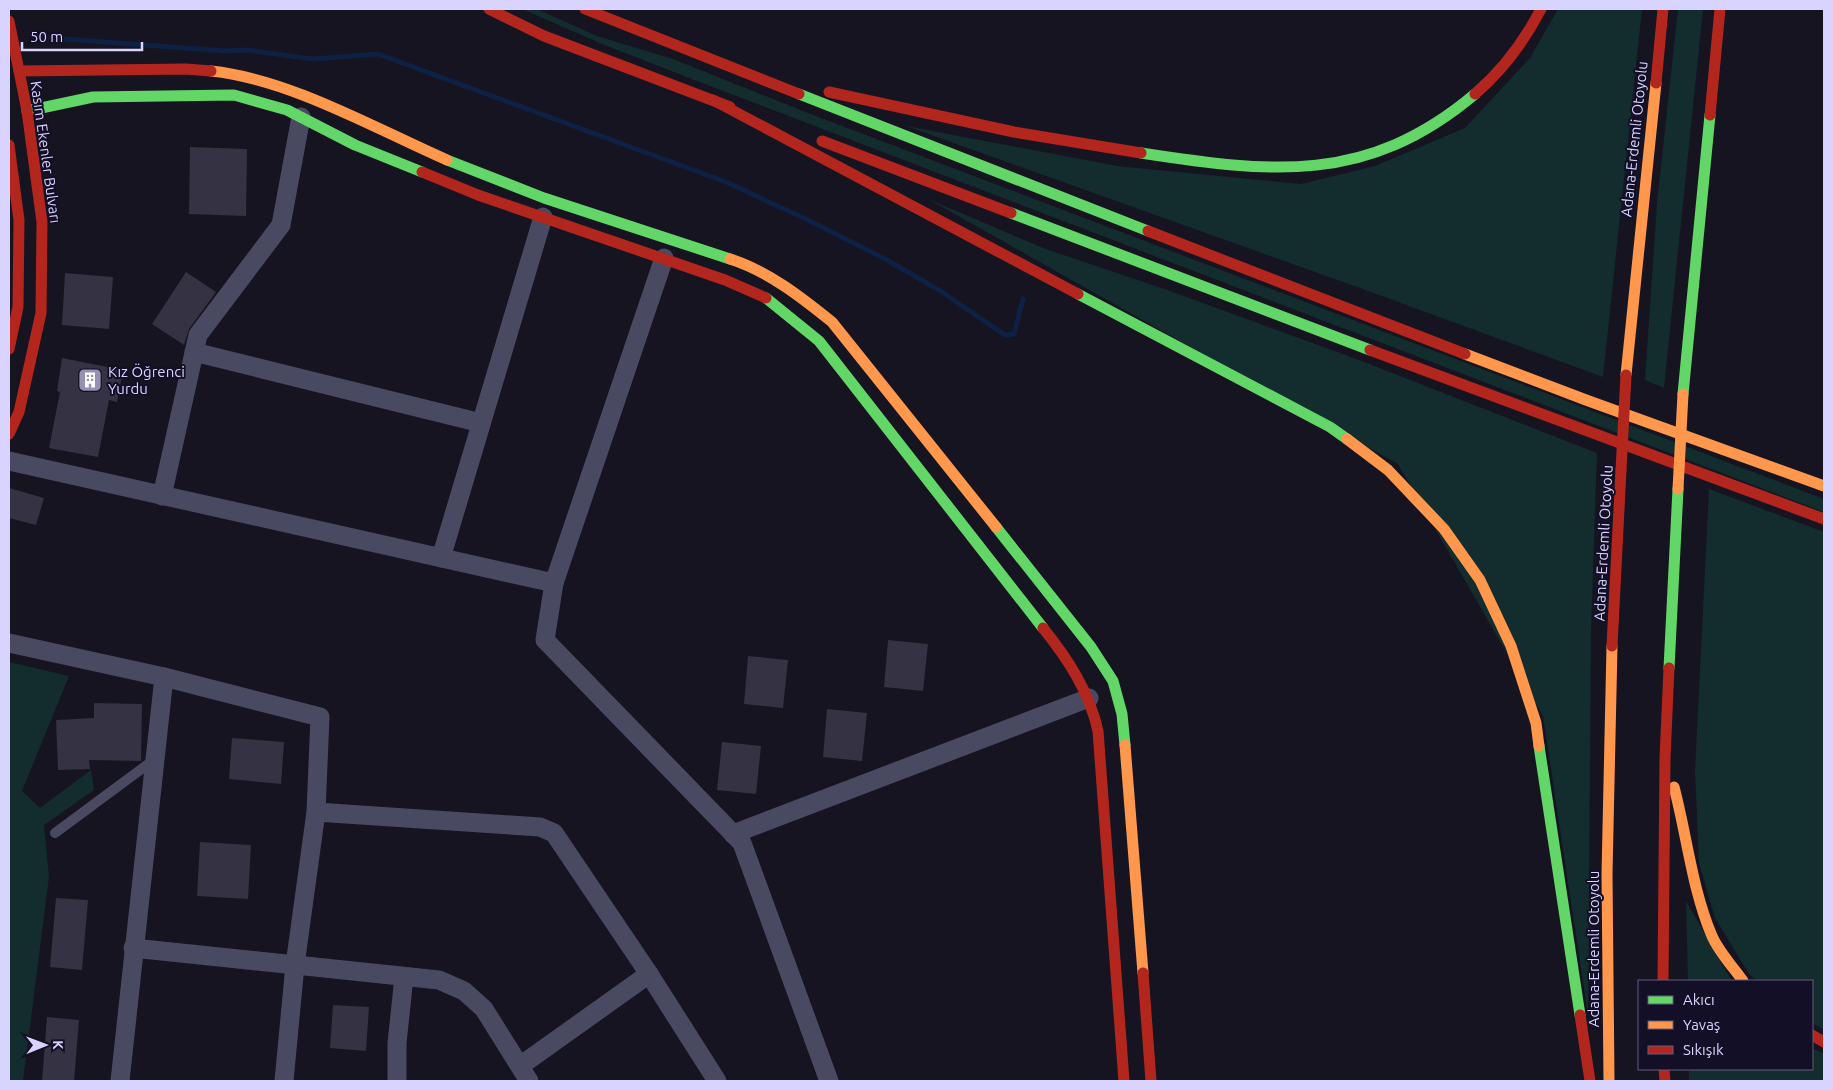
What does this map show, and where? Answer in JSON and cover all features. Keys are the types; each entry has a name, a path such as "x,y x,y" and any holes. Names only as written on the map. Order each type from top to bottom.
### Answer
{"main road":[{"path":"489,9 544,36 1490,396 1824,519"},
{"path":"585,9 1006,177 1540,382 1824,486"},
{"path":"696,53 820,90 960,121 1095,146 1213,163 1272,168 1321,166 1366,155 1416,136 1458,110 1499,72 1524,42 1541,9"},
{"name":"Adana-Erdemli Otoyolu","path":"1609,1081 1608,874 1611,680 1621,470 1626,374 1663,9"},
{"path":"1663,980 1665,758 1683,394 1720,9"},
{"name":"Kasım Ekenler Bulvarı","path":"9,21 19,71 18,112 42,222 41,313 19,412 9,434"},
{"path":"19,71 186,69 236,74 288,88 469,170 544,198 746,264 800,296 832,322 1091,648 1113,681 1122,714 1131,797 1151,1081"},
{"path":"18,112 93,97 234,96 287,110 355,145 478,195 664,258 764,296 819,341 1059,648 1080,680 1089,698 1098,731 1124,1081"},
{"path":"713,100 1330,427 1388,470 1444,529 1480,580 1507,638 1536,723 1590,1081"},
{"path":"9,145 19,220 18,307 9,349"},
{"path":"1665,758 1686,832 1698,893 1713,938 1742,980"},
{"path":"1813,1036 1824,1042"}],"street":[{"path":"162,496 198,334 281,225 301,117"},
{"path":"441,558 542,217"},
{"path":"664,258 554,582 545,640 742,843 829,1081"},
{"path":"194,352 481,423"},
{"path":"9,461 554,582"},
{"path":"9,643 164,677 320,717 316,812 295,964 284,1081"},
{"path":"120,1081 164,677"},
{"path":"734,834 1089,698"},
{"path":"316,812 540,827 554,833 649,974 716,1081"},
{"path":"133,948 439,980 464,992 484,1009 525,1074 649,974"},
{"path":"398,1081 398,1043 404,977"}],"lane":[{"path":"55,833 155,759"}],"green space":[{"path":"522,9 537,9 597,36 673,59 808,113 1824,499 1824,512 697,81 602,44"},
{"path":"1558,9 1642,9 1603,377 906,126 1117,166 1301,184 1375,166 1465,128 1530,58"},
{"path":"1678,9 1703,9 1664,388 1645,380 1657,203"},
{"path":"928,199 1043,248 1170,291 1359,360 1597,453 1591,630 1588,1015 1543,716 1398,464"},
{"path":"1709,489 1824,532 1824,1030 1813,1024 1813,980 1756,980 1749,974 1715,918 1699,863 1695,771"},
{"path":"9,662 69,676 22,791 40,808 91,770 94,790 44,825 49,877 23,1081 9,1081"},
{"path":"1686,901 1731,980 1688,980"},
{"path":"1813,1049 1824,1053 1824,1081 1689,1081 1689,1070 1813,1070"}],"building":[{"path":"190,147 247,149 246,216 189,214"},
{"path":"186,272 216,292 189,329 184,345 152,324"},
{"path":"65,273 113,277 109,329 62,325"},
{"path":"62,358 123,370 117,402 109,400 98,457 49,448 60,392 57,391"},
{"path":"9,488 44,498 36,525 9,518"},
{"path":"888,640 928,644 923,691 884,687"},
{"path":"748,656 788,660 783,708 744,704"},
{"path":"94,703 142,704 141,761 89,760 90,769 58,770 56,720 94,718"},
{"path":"827,709 867,713 862,761 823,757"},
{"path":"232,738 284,742 281,784 229,779"},
{"path":"722,742 761,746 756,794 717,790"},
{"path":"200,842 251,845 248,899 197,896"},
{"path":"56,898 88,900 82,970 50,967"},
{"path":"333,1005 369,1007 366,1051 330,1048"},
{"path":"47,1017 79,1020 74,1081 42,1081"}],"waterway":[{"path":"51,38 225,51 246,50 313,59 378,54 726,182 808,220 887,260 939,290 1005,335 1014,334 1023,299"}],"traffic: fast":[{"path":"799,94 1148,231"},
{"path":"1141,153 1233,165 1275,167 1316,165 1356,158 1396,144 1435,123 1475,94"},
{"path":"27,111 93,97 234,95 287,110 355,145 422,172"},
{"path":"1683,394 1710,115"},
{"path":"447,160 544,198 730,259"},
{"path":"1011,213 1370,350"},
{"path":"1078,294 1330,427 1347,439"},
{"path":"766,298 819,341 1043,628"},
{"path":"1669,668 1678,489"},
{"path":"996,527 1091,647 1113,681 1122,714 1125,745"},
{"path":"1539,746 1580,1015"}],"traffic: slow":[{"path":"211,71 241,76 301,94 447,160"},
{"path":"1626,375 1656,83"},
{"path":"730,259 758,270 771,278 796,294 832,322 996,527"},
{"path":"1465,354 1824,486"},
{"path":"1678,489 1683,394"},
{"path":"1347,439 1388,470 1444,529 1480,580 1511,646 1536,723 1539,746"},
{"path":"1609,1081 1607,874 1612,646"},
{"path":"1125,745 1143,973"},
{"path":"1674,787 1699,900 1705,918 1718,948 1742,980"}],"traffic: jam":[{"path":"489,9 544,36 730,107"},
{"path":"585,9 799,94"},
{"path":"1475,94 1512,55 1541,9"},
{"path":"1656,83 1663,9"},
{"path":"1710,115 1720,9"},
{"path":"9,21 27,111 42,222 41,313 19,412 9,434"},
{"path":"19,71 186,69 211,71"},
{"path":"829,92 1014,132 1141,153"},
{"path":"713,100 1078,294"},
{"path":"822,141 1011,213"},
{"path":"9,145 19,220 18,307 9,349"},
{"path":"422,172 478,195 725,280 766,298"},
{"path":"1148,231 1465,354"},
{"path":"1370,350 1824,519"},
{"path":"1621,470 1626,375"},
{"path":"1612,646 1621,470"},
{"path":"1043,628 1061,652 1083,689 1098,731 1124,1081"},
{"path":"1663,980 1665,758 1669,668"},
{"path":"1143,973 1151,1081"},
{"path":"1580,1015 1590,1081"},
{"path":"1813,1036 1824,1042"},
{"path":"1664,1070 1665,1081"}],"place":[{"name":"Kız Öğrenci Yurdu","path":"90,380"}]}
